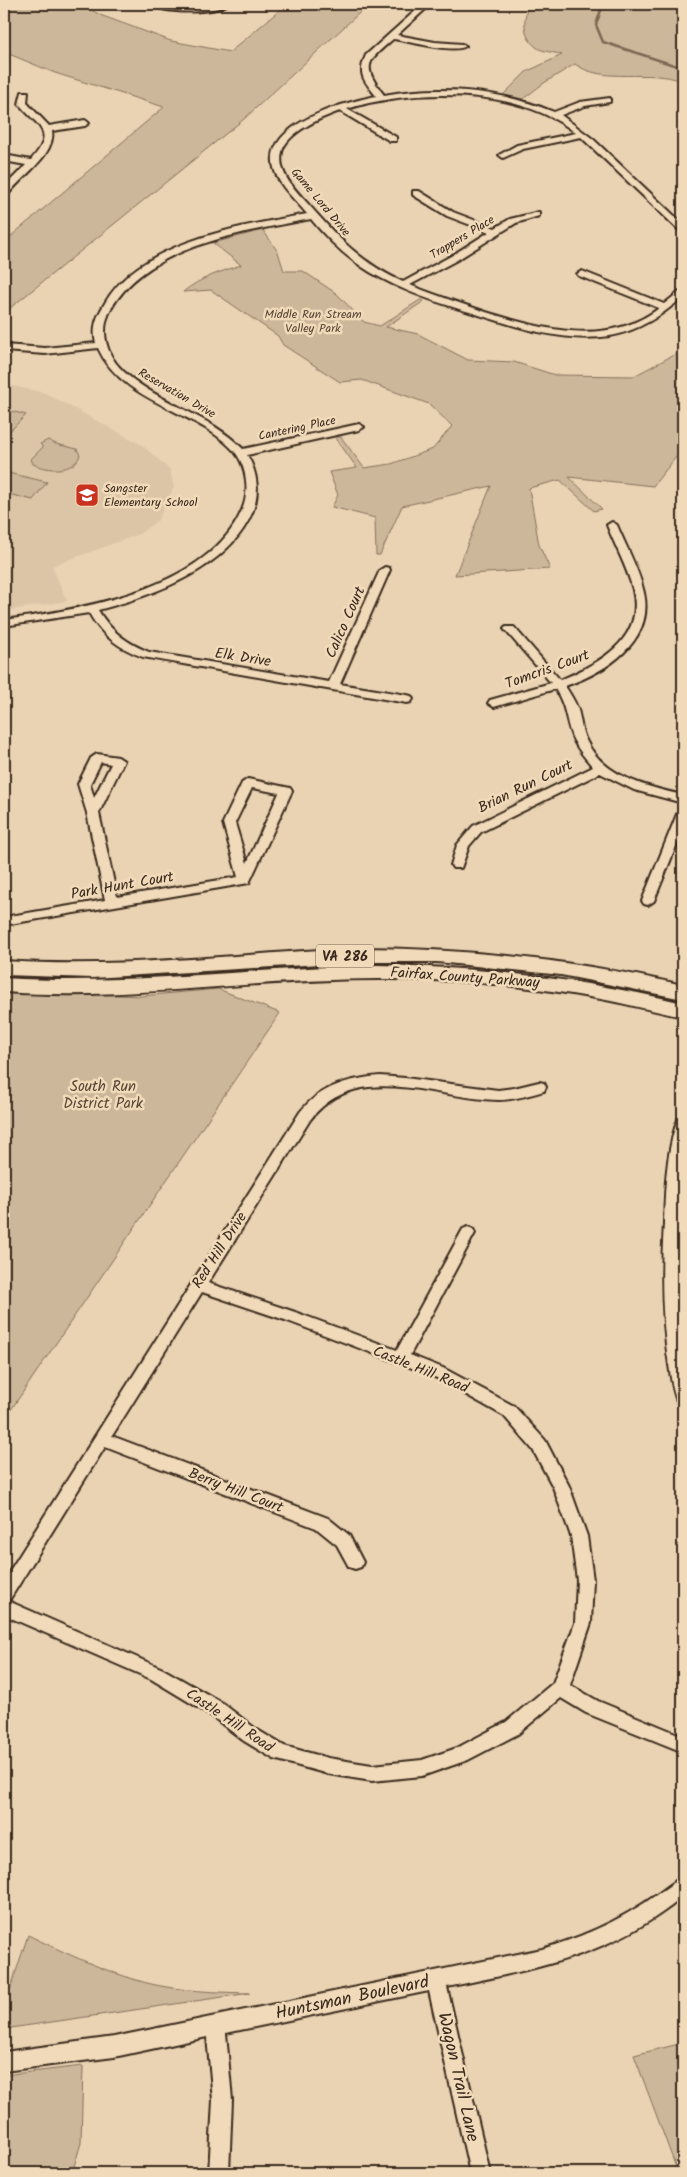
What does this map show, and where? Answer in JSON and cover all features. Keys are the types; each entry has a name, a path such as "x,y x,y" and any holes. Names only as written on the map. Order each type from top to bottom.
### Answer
{"highway":[{"name":"Fairfax County Parkway","path":"4,968 102,972 330,956 431,956 508,961 559,967 683,992"},
{"name":"Fairfax County Parkway","path":"4,985 66,989 116,989 322,973 433,973 551,983 618,995 683,1010"}],"street":[{"path":"154,4 170,8 190,9 224,4"},
{"path":"381,97 368,81 365,66 370,55 427,4"},
{"path":"392,36 435,44 462,46"},
{"name":"Game Lord Drive","path":"683,229 582,134 555,115 515,102 472,95 428,93 381,97 340,108 317,118 294,131 285,139 277,152 278,166 282,177 313,216 351,255 403,285 449,303 538,331 561,335 590,335 618,331 635,325 664,307 683,292"},
{"path":"4,194 9,184 47,147 49,139 47,129 23,104 25,94"},
{"path":"555,115 583,104 607,100"},
{"path":"340,108 392,138"},
{"path":"47,129 84,123"},
{"path":"502,155 520,146 582,134"},
{"path":"4,158 32,163"},
{"path":"416,193 450,214 496,232"},
{"name":"Trappers Place","path":"403,285 454,258 519,218 536,214"},
{"path":"4,348 45,351 101,345 100,325 109,301 126,282 153,263 186,247 222,235 313,216"},
{"path":"582,274 664,307"},
{"name":"Reservation Drive","path":"4,623 92,609 132,597 170,580 205,560 230,539 245,518 251,496 250,474 240,453 215,429 128,379 107,357 101,345"},
{"name":"Cantering Place","path":"240,453 359,427"},
{"name":"Tomcris Court","path":"494,703 558,684 592,671 611,659 627,643 637,624 640,603 638,590 612,525"},
{"name":"Calico Court","path":"333,687 385,570"},
{"name":"Elk Drive","path":"92,609 102,627 112,637 127,647 147,655 407,699"},
{"path":"510,629 558,684 572,708 580,742 600,768 641,788 683,799"},
{"name":"Brian Run Court","path":"457,865 463,845 477,829 600,768"},
{"path":"248,783 286,791 246,880 230,823 248,783"},
{"path":"93,814 112,903"},
{"path":"648,901 683,814"},
{"name":"Park Hunt Court","path":"4,921 246,880"},
{"name":"Red Hill Drive","path":"4,1594 305,1116 318,1101 335,1091 358,1083 378,1082 427,1085 499,1095 518,1093 539,1087"},
{"path":"683,1124 672,1183 669,1257 671,1333 683,1398"},
{"path":"400,1359 468,1233"},
{"name":"Castle Hill Road","path":"4,1607 157,1674 215,1708 250,1735 280,1753 328,1766 372,1774 422,1768 462,1754 512,1728 560,1688 583,1623 585,1580 579,1536 562,1486 539,1445 509,1411 438,1372 290,1316 198,1284"},
{"name":"Berry Hill Court","path":"101,1439 322,1523 343,1540 355,1562"},
{"path":"560,1688 592,1707 683,1744"},
{"name":"Huntsman Boulevard","path":"4,2062 105,2048 542,1958 610,1935 645,1915 683,1886"},
{"name":"Wagon Trail Lane","path":"436,1980 480,2173"},
{"path":"216,2026 224,2100 223,2142 219,2173"}],"shaded area":[{"name":"Sangster Elementary School","path":"4,384 45,393 142,445 170,470 174,487 158,520 139,534 52,566 67,601 4,611"}],"green space":[{"path":"4,4 82,4 100,15 171,41 230,52 287,4 369,4 244,119 4,313 4,242 164,107 55,73 4,52"},
{"path":"529,4 683,4 683,131 679,113 682,81 669,77 599,74 575,64 544,83 523,99 503,95 526,72 562,55 539,49 531,43 525,27"},
{"name":"Middle Run Stream Valley Park","path":"263,230 278,252 284,271 303,271 337,294 364,322 380,326 420,300 424,301 386,327 418,334 468,360 514,362 555,375 634,376 683,350 683,460 676,457 653,486 569,477 602,509 594,511 560,480 529,488 539,545 550,569 455,575 491,486 402,506 380,555 376,555 375,518 332,507 338,495 329,472 357,468 335,437 341,437 364,468 391,464 433,449 452,426 429,404 362,380 340,382 283,345 278,336 211,290 183,292 203,279 241,265 213,243"},
{"path":"4,409 26,415 4,437"},
{"path":"48,440 77,449 80,455 77,461 66,468 60,469 46,468 33,464 31,459 43,447 40,444"},
{"path":"4,472 47,482 33,500 4,493"},
{"name":"South Run District Park","path":"218,989 280,1013 4,1420 4,990 141,996"},
{"path":"28,1935 91,1964 117,1974 159,1986 190,1990 250,1993 4,2029 4,2008"},
{"path":"683,2043 683,2173 678,2173 634,2055"},
{"path":"83,2066 81,2143 72,2173 4,2173 4,2075"}],"waterway":[{"path":"603,4 596,25 603,42 683,68"}],"place":[{"name":"Sangster Elementary School","path":"87,495"}]}
